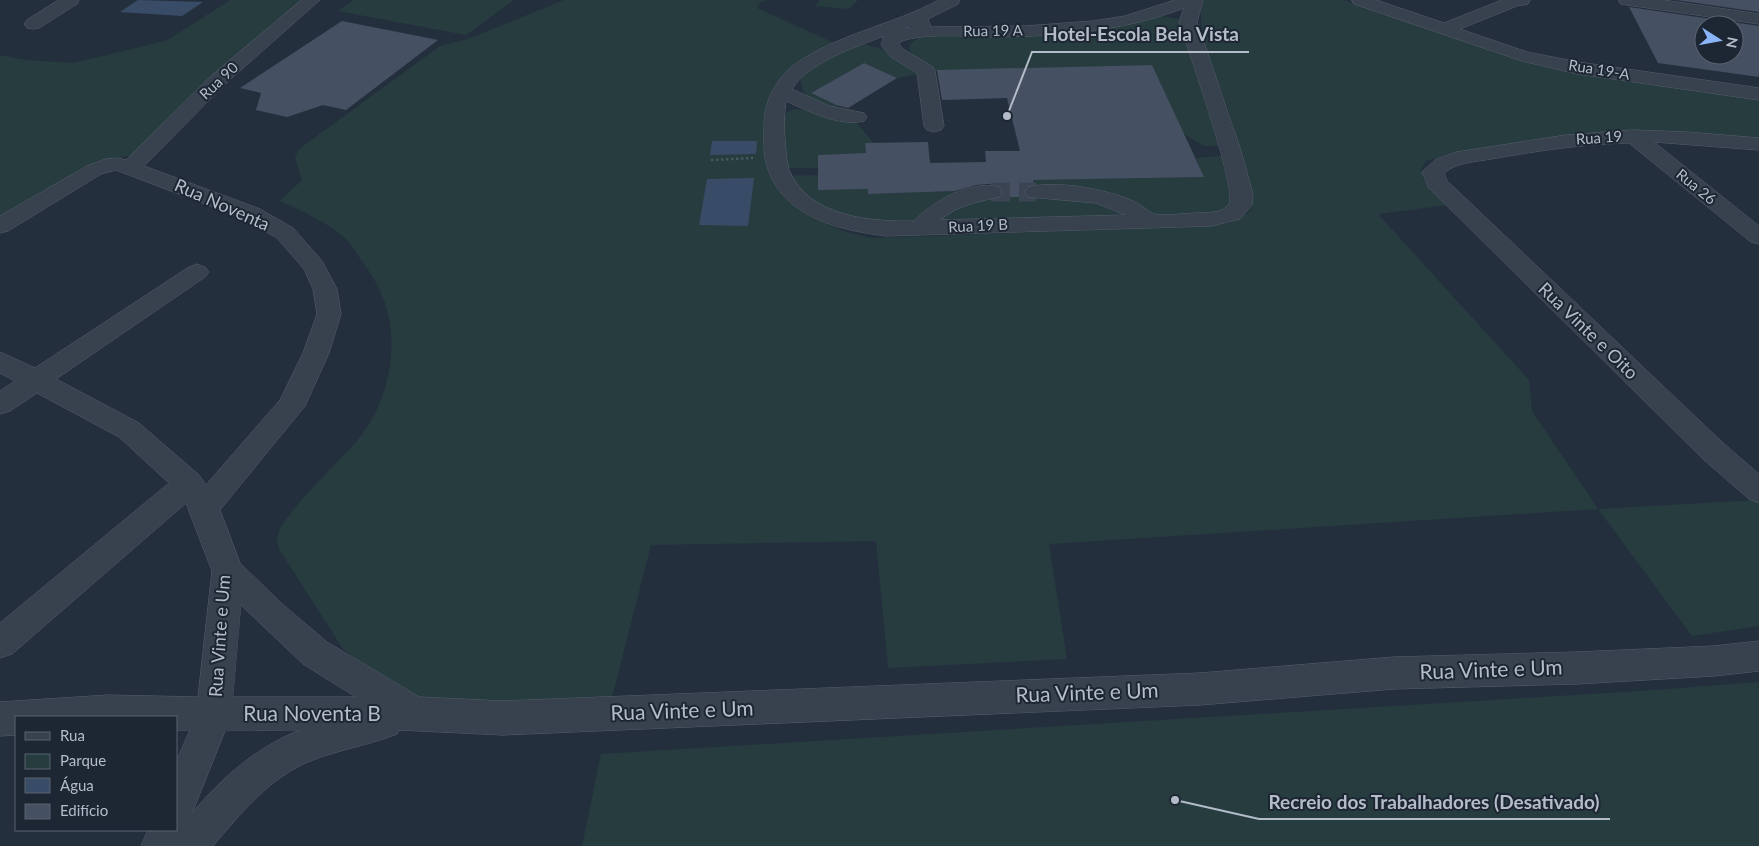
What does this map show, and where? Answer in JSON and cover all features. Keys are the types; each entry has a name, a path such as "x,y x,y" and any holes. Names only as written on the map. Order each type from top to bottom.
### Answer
{"street":[{"path":"33,24 71,0"},
{"name":"Rua 90","path":"131,167 206,102 218,80 312,0"},
{"name":"Rua 19 B","path":"952,0 921,25 817,58 792,78 782,92 776,107 776,157 781,178 789,188 814,209 844,223 862,227 920,228 1220,218 1232,214 1241,205 1242,199 1230,148 1188,22"},
{"name":"Rua 19 A","path":"921,25 1056,29 1101,26 1134,20 1166,11 1190,0"},
{"path":"1166,11 1188,22 1195,0"},
{"name":"Rua 19-A","path":"1360,0 1522,56 1578,68 1759,94"},
{"path":"1444,29 1512,2 1522,0"},
{"path":"1626,0 1759,19"},
{"path":"921,25 891,39 890,45 897,53 926,71 934,126"},
{"path":"782,92 824,111 857,117"},
{"name":"Rua 19","path":"1441,164 1534,145 1633,136 1759,144"},
{"name":"Rua 26","path":"1633,136 1759,237"},
{"name":"Rua Noventa","path":"0,226 94,170 106,165 118,164 131,167 252,214 285,233 314,266 324,289 329,314 316,353 291,406 196,495 0,643"},
{"name":"Rua Vinte e Oito","path":"1441,164 1434,172 1434,177 1452,199 1713,451 1759,491"},
{"path":"920,228 935,212 951,202 971,195 990,192"},
{"path":"1036,192 1066,193 1109,200 1132,208 1148,221"},
{"path":"0,404 197,272"},
{"name":"Rua Vinte e Um","path":"0,361 129,430 196,495 228,571 214,714 178,802"},
{"path":"228,571 315,654 414,713"},
{"name":"Rua Vinte e Um","path":"414,713 503,718 694,710 1200,688 1394,673 1576,668 1714,661 1759,656"},
{"name":"Rua Noventa B","path":"46,716 108,712 214,714 414,713"},
{"path":"189,846 230,798 273,762 308,744 414,713"},
{"name":"Rua Noventa B","path":"0,719 15,718"},
{"path":"160,846 167,831"}],"path":[{"path":"711,160 776,157"}],"green space":[{"path":"230,0 309,0 139,154 99,161 0,220 0,55 26,60 74,63 168,40"},
{"path":"354,0 514,0 466,35 338,11"},
{"path":"564,0 769,0 761,2 757,8 841,46 787,82 774,170 815,218 846,232 872,238 1203,226 1224,224 1242,217 1252,207 1252,194 1229,112 1204,42 1201,13 1203,0 1344,0 1522,61 1759,99 1759,140 1572,136 1448,154 1426,161 1421,169 1424,180 1448,205 1378,214 1529,380 1532,411 1598,509 1049,544 1067,659 888,668 876,541 651,545 610,705 425,701 370,672 343,649 279,548 277,538 289,515 361,436 370,422 384,390 389,373 391,355 389,320 381,292 350,243 323,222 280,201 302,180 295,158 299,149 440,46 468,39"},
{"path":"820,0 858,0 849,9 815,6"},
{"path":"1161,16 1181,20 1227,146 1204,146 1184,134 1196,158 1040,160 1152,65 934,71 912,54 909,49 910,44 920,37"},
{"path":"864,44 882,49 919,74 897,78 864,63 811,93 845,110 841,113 807,96 801,83 804,69 854,45"},
{"path":"795,109 815,111 854,120 874,143 865,143 866,153 818,155 818,168 781,168 783,117 787,112"},
{"path":"1229,155 1238,186 1225,214 886,227 825,212 784,176 818,175 818,190 868,189 868,194 990,190 992,197 1037,197 1033,180 1203,177 1196,158"},
{"path":"1759,500 1759,626 1692,636 1598,509"},
{"path":"1759,682 1759,846 582,846 601,754 1640,691"}],"water":[{"path":"138,0 203,2 182,16 120,12"},
{"path":"712,141 757,141 756,154 710,155"},
{"path":"754,178 748,226 699,225 707,179"}],"building":[{"path":"1676,0 1759,0 1759,12"},
{"path":"1629,7 1694,16 1694,65 1744,65 1744,24 1759,26 1759,77 1658,63"},
{"path":"342,21 438,40 346,110 323,105 287,117 256,110 261,93 240,88"},
{"path":"864,63 897,78 848,108 836,105 811,93"},
{"path":"1152,65 1204,177 1033,180 1034,184 1028,185 1023,191 1026,197 1001,197 1004,191 1001,186 988,184 976,185 955,191 868,194 868,189 818,190 818,155 866,153 865,143 928,142 930,163 986,162 985,151 1020,151 1007,98 942,100 937,70"}],"tunnel":[{"path":"991,192 1036,192"}],"place":[{"name":"Hotel-Escola Bela Vista","path":"1007,116"},
{"name":"Recreio dos Trabalhadores (Desativado)","path":"1175,800"}]}
